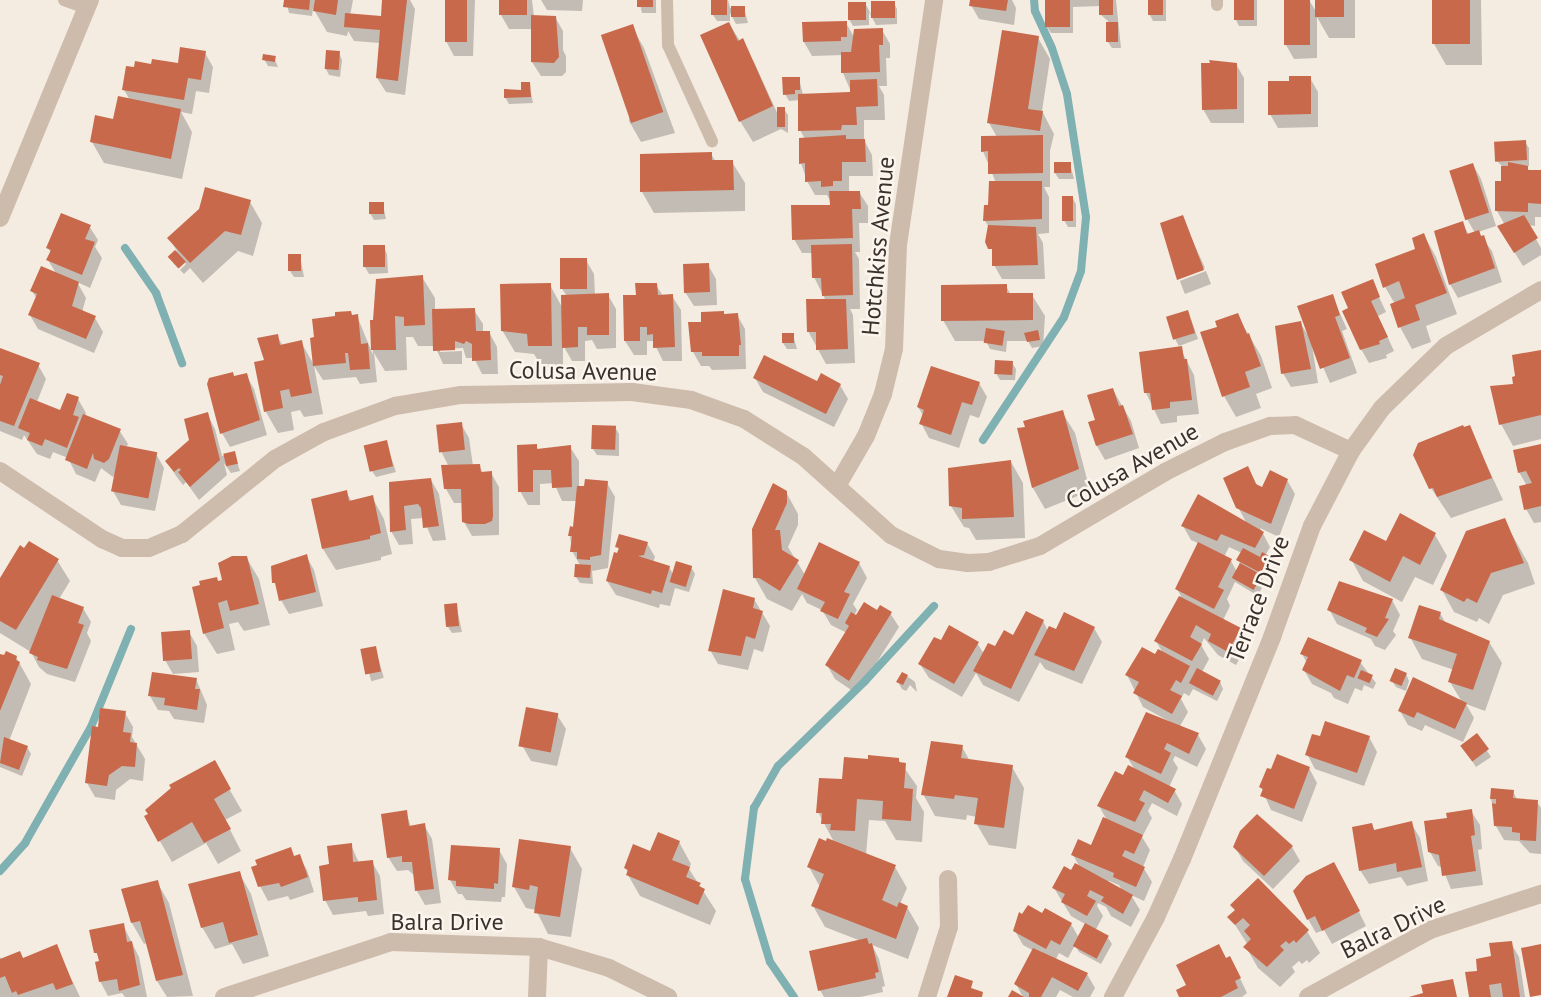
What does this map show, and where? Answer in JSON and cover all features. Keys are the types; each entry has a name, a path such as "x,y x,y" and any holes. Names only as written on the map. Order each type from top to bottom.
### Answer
{"street":[{"name":"Hotchkiss Avenue","path":"837,486 866,436 879,404 894,349 898,245 934,0"},
{"path":"0,218 88,4"},
{"name":"Terrace Drive","path":"1114,997 1156,918 1182,859 1272,637 1312,526 1350,451 1382,408 1446,346 1541,290"},
{"name":"Colusa Avenue","path":"0,471 102,539 122,548 149,548 183,534 275,459 324,432 395,406 461,395 632,392 691,400 744,419 804,457 891,535 939,559 968,563 998,560 1040,546 1164,472 1225,442 1270,426 1295,425 1350,451"},
{"path":"927,997 949,927 948,880"},
{"name":"Balra Drive","path":"1308,997 1430,930 1541,894"},
{"name":"Balra Drive","path":"225,997 391,942 538,947 609,968 668,997"},
{"path":"537,997 538,947"}],"lane":[{"path":"64,0 88,4"},
{"path":"667,0 668,45 712,141"}],"building":[{"path":"284,0 310,0 309,10 283,7"},
{"path":"315,0 338,0 336,15 313,11"},
{"path":"382,0 407,0 398,81 376,78 380,30 344,27 345,13 381,16"},
{"path":"445,0 467,0 467,42 445,42"},
{"path":"499,0 527,0 527,15 499,15"},
{"path":"637,0 653,0 653,7 637,7"},
{"path":"711,0 727,0 727,15 711,15"},
{"path":"970,0 1008,0 1006,11 969,6"},
{"path":"1045,0 1070,0 1070,27 1045,27"},
{"path":"1099,0 1113,0 1113,15 1099,15"},
{"path":"1148,0 1163,0 1163,15 1148,15"},
{"path":"1234,0 1254,0 1254,20 1234,20"},
{"path":"1284,0 1310,0 1310,45 1284,45"},
{"path":"1315,0 1344,0 1344,17 1315,17"},
{"path":"1432,0 1470,0 1470,44 1432,44"},
{"path":"871,1 895,1 895,18 871,18"},
{"path":"848,2 866,2 866,20 848,20"},
{"path":"731,6 745,6 745,17 731,17"},
{"path":"531,15 556,16 559,57 554,63 531,62"},
{"path":"847,21 847,37 841,37 841,41 803,42 802,22"},
{"path":"729,22 738,41 743,38 773,106 739,122 700,35"},
{"path":"1106,22 1118,22 1118,42 1106,42"},
{"path":"633,24 663,112 631,123 601,35"},
{"path":"883,28 883,45 879,45 880,72 841,73 841,52 851,52 854,29"},
{"path":"1002,30 1039,36 1028,109 1043,111 1040,131 987,123"},
{"path":"180,47 206,51 201,80 188,78 184,100 122,90 126,66 134,67 135,61 151,64 152,59 178,63"},
{"path":"326,50 340,51 339,70 325,69"},
{"path":"263,54 276,56 275,62 262,60"},
{"path":"1209,60 1237,63 1237,109 1202,110 1201,63 1210,63"},
{"path":"1289,76 1311,76 1311,114 1268,115 1268,81 1289,81"},
{"path":"782,77 800,77 800,90 795,90 795,94 783,95"},
{"path":"877,79 878,106 856,107 857,125 842,125 841,130 798,131 798,94 850,92 850,80"},
{"path":"521,82 530,82 531,97 504,98 504,89 521,90"},
{"path":"118,96 181,109 171,159 90,142 95,115 113,119"},
{"path":"777,107 785,107 785,127 777,127"},
{"path":"846,135 846,139 865,139 866,162 842,162 842,181 833,181 833,186 821,187 821,181 805,182 805,163 799,164 799,138"},
{"path":"1043,135 1043,173 988,174 988,151 981,152 981,136"},
{"path":"1526,140 1527,160 1495,162 1494,142"},
{"path":"712,152 712,160 733,160 734,190 640,192 640,154"},
{"path":"1054,162 1071,162 1071,173 1054,173"},
{"path":"1508,162 1528,166 1528,170 1541,170 1541,204 1528,203 1528,212 1495,211 1495,181 1501,181 1501,166 1508,166"},
{"path":"1473,163 1489,212 1465,220 1449,171"},
{"path":"989,181 1042,181 1042,219 983,221 984,205 988,205"},
{"path":"205,187 251,200 241,235 225,231 190,263 167,238 199,209"},
{"path":"829,191 860,191 861,209 852,209 853,238 792,240 791,205 830,205"},
{"path":"1062,196 1073,196 1073,221 1062,221"},
{"path":"369,202 384,202 384,214 369,214"},
{"path":"61,213 91,225 85,239 95,242 82,275 46,260 51,250 46,248"},
{"path":"1183,215 1204,270 1177,280 1160,223"},
{"path":"1524,215 1538,238 1514,253 1497,226"},
{"path":"1463,221 1467,234 1479,230 1481,236 1484,235 1495,268 1449,285 1434,231"},
{"path":"988,225 1036,227 1038,265 992,266 992,249 988,249 985,242"},
{"path":"1424,233 1447,293 1415,305 1420,320 1398,328 1390,304 1405,298 1399,281 1383,288 1375,264 1415,249 1412,238"},
{"path":"852,244 853,295 822,296 821,278 812,278 811,245"},
{"path":"363,245 385,245 385,267 363,267"},
{"path":"175,250 186,262 179,269 168,257"},
{"path":"288,254 301,254 301,271 288,271"},
{"path":"560,258 587,258 587,289 560,289"},
{"path":"709,263 710,292 684,293 683,264"},
{"path":"41,266 79,282 72,306 96,316 86,339 28,315 37,294 30,291"},
{"path":"423,275 425,325 404,326 404,317 395,316 396,350 371,350 370,320 373,320 376,279"},
{"path":"1373,279 1380,297 1371,301 1388,337 1379,341 1380,344 1360,350 1342,311 1348,308 1341,292"},
{"path":"551,283 552,346 528,346 527,334 501,331 500,284"},
{"path":"635,283 657,283 658,295 673,294 675,347 653,348 653,334 647,335 647,327 640,327 640,341 624,341 623,295 636,295"},
{"path":"1007,284 1007,293 1033,293 1033,320 941,321 941,285"},
{"path":"609,293 609,335 587,335 587,327 578,327 578,347 562,348 561,295"},
{"path":"1333,294 1340,315 1335,317 1350,358 1320,369 1297,306"},
{"path":"806,299 846,299 848,349 816,350 816,332 807,332"},
{"path":"475,308 476,331 490,331 491,360 472,361 472,344 466,341 464,344 455,341 455,350 433,351 432,309"},
{"path":"1188,310 1195,333 1173,340 1166,317"},
{"path":"351,311 352,315 358,314 361,344 368,343 370,369 350,370 348,353 345,353 346,363 313,366 310,338 314,337 312,319 335,316 335,312"},
{"path":"724,311 724,314 738,313 741,345 739,356 702,356 702,352 691,352 688,322 701,322 701,312"},
{"path":"1238,313 1247,334 1249,333 1261,366 1245,372 1250,387 1222,397 1200,332 1217,327 1215,321"},
{"path":"1301,321 1311,369 1281,374 1275,326"},
{"path":"986,328 1005,331 1002,346 984,343"},
{"path":"1038,330 1040,340 1027,342 1024,333"},
{"path":"782,333 794,333 794,343 782,343"},
{"path":"278,334 280,345 302,340 312,393 291,397 289,389 280,391 283,408 264,412 254,362 264,360 257,338"},
{"path":"1182,346 1184,359 1187,359 1192,400 1170,402 1170,408 1152,410 1150,393 1144,393 1139,352"},
{"path":"0,348 40,363 14,426 0,421 0,385 3,376 0,375"},
{"path":"1541,350 1541,415 1499,425 1490,386 1513,384 1512,377 1515,376 1512,355"},
{"path":"764,355 817,381 821,373 841,384 826,414 753,378"},
{"path":"995,360 1013,361 1012,375 994,374"},
{"path":"931,366 980,382 972,405 962,402 951,435 919,424 924,410 917,407"},
{"path":"233,372 234,376 247,373 260,420 220,434 207,384 209,378"},
{"path":"1113,388 1119,406 1123,405 1133,434 1096,446 1088,422 1095,420 1087,395"},
{"path":"67,393 79,397 73,415 79,417 67,448 45,439 42,446 27,440 30,433 18,428 30,398 60,410"},
{"path":"1063,410 1079,469 1032,488 1017,428 1025,427 1023,421"},
{"path":"208,412 220,460 190,487 178,472 181,470 179,468 174,472 165,461 189,440 184,419"},
{"path":"83,414 121,429 109,459 104,463 94,459 93,453 87,469 65,460"},
{"path":"462,422 465,450 439,453 436,425"},
{"path":"592,425 616,426 615,450 591,449"},
{"path":"1463,425 1470,425 1492,478 1437,497 1433,488 1429,489 1413,455 1418,443"},
{"path":"387,440 393,466 370,472 364,445"},
{"path":"537,444 537,449 571,445 572,487 552,488 551,470 533,470 533,492 518,492 517,445"},
{"path":"1541,444 1541,506 1524,510 1519,486 1532,483 1526,471 1518,473 1513,450"},
{"path":"120,445 157,452 148,498 111,491"},
{"path":"235,451 238,464 226,466 223,454"},
{"path":"1011,460 1014,517 962,519 962,508 949,506 948,468"},
{"path":"480,464 481,472 492,471 493,516 492,521 485,524 469,524 462,522 461,489 444,489 441,465"},
{"path":"1248,466 1256,484 1262,487 1270,470 1288,479 1271,524 1236,508 1223,478"},
{"path":"431,478 439,526 423,528 421,508 418,504 404,506 406,530 390,532 389,482"},
{"path":"585,479 608,481 601,555 590,557 590,560 577,559 577,552 570,552 572,536 568,536 570,526 573,527 577,486 584,486"},
{"path":"773,483 787,491 787,503 775,530 780,530 782,550 799,560 780,591 759,578 753,578 752,529"},
{"path":"347,490 349,501 373,495 381,533 370,536 370,539 322,549 311,499"},
{"path":"1198,494 1264,532 1255,548 1221,534 1217,541 1181,526"},
{"path":"1400,513 1436,533 1420,565 1403,556 1390,582 1349,560 1364,530 1386,541"},
{"path":"1505,518 1524,563 1491,573 1477,603 1467,598 1464,602 1440,590 1466,531"},
{"path":"619,534 648,542 644,555 638,556 670,566 662,593 652,590 651,594 606,581 614,552 617,553 619,548 615,547"},
{"path":"29,541 59,559 16,630 0,621 0,578 20,545 24,548"},
{"path":"819,542 860,562 844,592 850,594 838,619 820,611 825,602 797,589"},
{"path":"1198,542 1232,559 1218,587 1224,590 1214,609 1175,589"},
{"path":"1243,548 1260,557 1262,552 1269,556 1261,573 1236,560"},
{"path":"307,554 316,592 279,601 275,583 272,583 271,566"},
{"path":"232,556 247,556 259,604 230,611 227,600 218,603 224,628 203,634 192,587 200,585 199,581 217,577 218,581 222,580 218,563"},
{"path":"676,561 692,566 686,587 670,582"},
{"path":"1240,563 1262,575 1254,590 1232,578"},
{"path":"575,564 591,565 590,578 574,577"},
{"path":"1339,581 1393,599 1385,618 1389,619 1377,637 1365,632 1367,628 1327,610"},
{"path":"723,589 755,598 753,608 763,611 755,639 746,636 741,656 708,651"},
{"path":"52,595 84,607 78,623 84,625 67,669 37,660 38,657 29,653"},
{"path":"1179,596 1241,628 1228,652 1208,641 1211,634 1196,625 1190,637 1202,644 1192,661 1154,641"},
{"path":"864,602 877,610 880,605 892,612 849,681 825,665 849,626 845,623 851,612 856,615"},
{"path":"457,603 459,626 446,627 444,604"},
{"path":"1419,605 1441,612 1439,619 1490,641 1473,690 1448,682 1457,654 1408,638"},
{"path":"1026,611 1044,620 1011,689 973,671 988,643 995,646 1004,630 1013,635"},
{"path":"1064,612 1095,627 1074,671 1034,655 1049,626 1056,629"},
{"path":"949,625 979,642 954,684 918,664 934,637 941,640"},
{"path":"190,630 192,659 163,661 161,632"},
{"path":"1308,637 1362,660 1354,678 1347,675 1340,691 1302,670 1308,657 1300,654"},
{"path":"376,646 381,672 365,675 360,649"},
{"path":"1142,647 1155,654 1158,649 1190,666 1181,683 1176,680 1170,690 1182,696 1172,714 1133,693 1139,682 1125,675"},
{"path":"6,651 17,656 16,660 20,662 0,711 0,654 4,655"},
{"path":"1197,668 1221,681 1213,696 1189,683"},
{"path":"1395,668 1407,673 1401,686 1390,681"},
{"path":"1361,670 1373,675 1369,683 1357,678"},
{"path":"152,672 197,678 195,689 200,689 197,710 164,705 165,698 148,696"},
{"path":"902,672 908,675 903,685 896,682"},
{"path":"1413,677 1467,703 1455,729 1417,712 1414,718 1398,711"},
{"path":"526,707 558,713 551,753 518,746"},
{"path":"100,708 126,711 123,732 131,733 130,742 137,743 135,767 122,766 109,775 107,786 85,783 92,726 98,727"},
{"path":"1146,712 1199,733 1189,754 1167,743 1164,749 1171,753 1161,774 1125,757"},
{"path":"1325,721 1370,736 1357,773 1305,755 1312,734 1320,736"},
{"path":"1477,733 1489,749 1472,762 1460,746"},
{"path":"4,737 28,746 19,770 0,763"},
{"path":"931,741 963,745 961,758 1013,765 1004,828 974,824 978,798 955,795 954,799 921,795"},
{"path":"1277,754 1310,767 1294,809 1260,796 1263,789 1259,787"},
{"path":"868,755 899,758 899,762 906,763 904,788 913,789 911,821 882,819 883,801 857,799 855,831 830,830 831,824 821,824 822,813 816,813 819,778 842,779 844,757 868,759"},
{"path":"215,760 231,789 214,799 231,829 204,843 192,822 158,842 144,816 148,814 145,810 171,788 169,785"},
{"path":"1128,765 1176,789 1168,803 1144,790 1139,800 1145,803 1135,822 1097,806 1115,771 1123,775"},
{"path":"1491,788 1514,790 1513,798 1538,800 1536,841 1520,840 1520,833 1512,832 1512,827 1494,826 1492,803 1496,804 1496,799 1490,799"},
{"path":"1472,809 1475,835 1471,836 1476,871 1442,876 1439,855 1428,852 1424,821 1447,818 1446,813"},
{"path":"407,810 409,826 425,823 434,889 415,891 412,862 402,862 402,856 387,858 381,814"},
{"path":"1257,814 1293,846 1264,876 1233,847 1240,831"},
{"path":"1103,817 1143,835 1134,854 1125,850 1122,856 1145,867 1136,887 1113,877 1114,873 1071,855 1078,839 1091,845"},
{"path":"1412,821 1422,867 1397,872 1396,863 1359,871 1352,827 1372,823 1374,830"},
{"path":"658,832 680,841 672,860 690,867 686,877 701,883 699,886 705,889 698,905 626,875 628,870 624,868 633,844 650,851"},
{"path":"819,838 826,841 827,838 896,865 882,900 897,907 899,902 908,906 896,939 811,906 824,874 807,867"},
{"path":"519,839 571,846 560,917 534,913 538,887 530,885 529,890 512,887"},
{"path":"352,843 353,862 373,860 377,900 358,902 358,897 323,901 319,866 329,864 327,846"},
{"path":"451,845 500,848 498,884 494,883 494,889 456,886 456,881 448,880"},
{"path":"291,847 294,856 300,854 308,877 281,887 279,883 258,887 251,867 257,865 255,860"},
{"path":"1334,862 1360,911 1322,931 1315,916 1307,920 1293,891 1306,876"},
{"path":"1075,863 1133,895 1123,914 1101,901 1104,897 1090,890 1087,896 1096,901 1087,916 1061,902 1065,894 1052,888 1064,866 1071,870"},
{"path":"240,871 258,935 229,943 223,922 201,928 188,884"},
{"path":"1258,878 1309,930 1296,943 1294,940 1289,944 1286,941 1280,946 1284,950 1267,967 1243,947 1251,939 1244,931 1250,925 1243,918 1235,925 1227,917 1235,910 1230,905"},
{"path":"158,880 183,975 156,981 140,921 131,923 121,889"},
{"path":"1028,905 1042,913 1045,908 1072,923 1060,945 1051,940 1046,949 1013,931 1019,912 1022,914"},
{"path":"124,923 127,942 132,941 140,985 119,991 117,979 99,982 95,962 99,961 97,953 94,953 89,930"},
{"path":"1085,923 1109,936 1097,959 1073,946"},
{"path":"867,938 869,944 872,943 879,972 875,973 876,978 818,991 809,951"},
{"path":"1512,941 1520,997 1503,997 1501,983 1489,985 1491,997 1469,997 1465,972 1477,971 1476,959 1491,956 1489,943"},
{"path":"57,944 73,984 56,990 53,983 18,995 16,991 12,993 5,976 0,978 0,959 20,951 23,958"},
{"path":"1219,944 1226,958 1230,956 1241,978 1235,981 1238,988 1221,997 1179,997 1176,990 1186,985 1176,965"},
{"path":"1541,944 1541,995 1530,997 1521,948"},
{"path":"1033,948 1088,973 1078,991 1052,977 1041,997 1029,997 1029,993 1014,984"},
{"path":"955,975 973,981 971,988 983,992 982,997 947,997"},
{"path":"1453,979 1457,997 1409,997 1423,993 1421,985"},
{"path":"1012,990 1024,997 1008,997"}],"waterway":[{"path":"983,440 1064,317 1081,271 1086,217 1067,94 1052,48 1035,11 1034,0"},
{"path":"125,248 156,293 182,363"},
{"path":"794,997 770,962 745,879 754,808 778,766 865,681 934,606"},
{"path":"0,871 25,843 91,727 131,629"}]}
